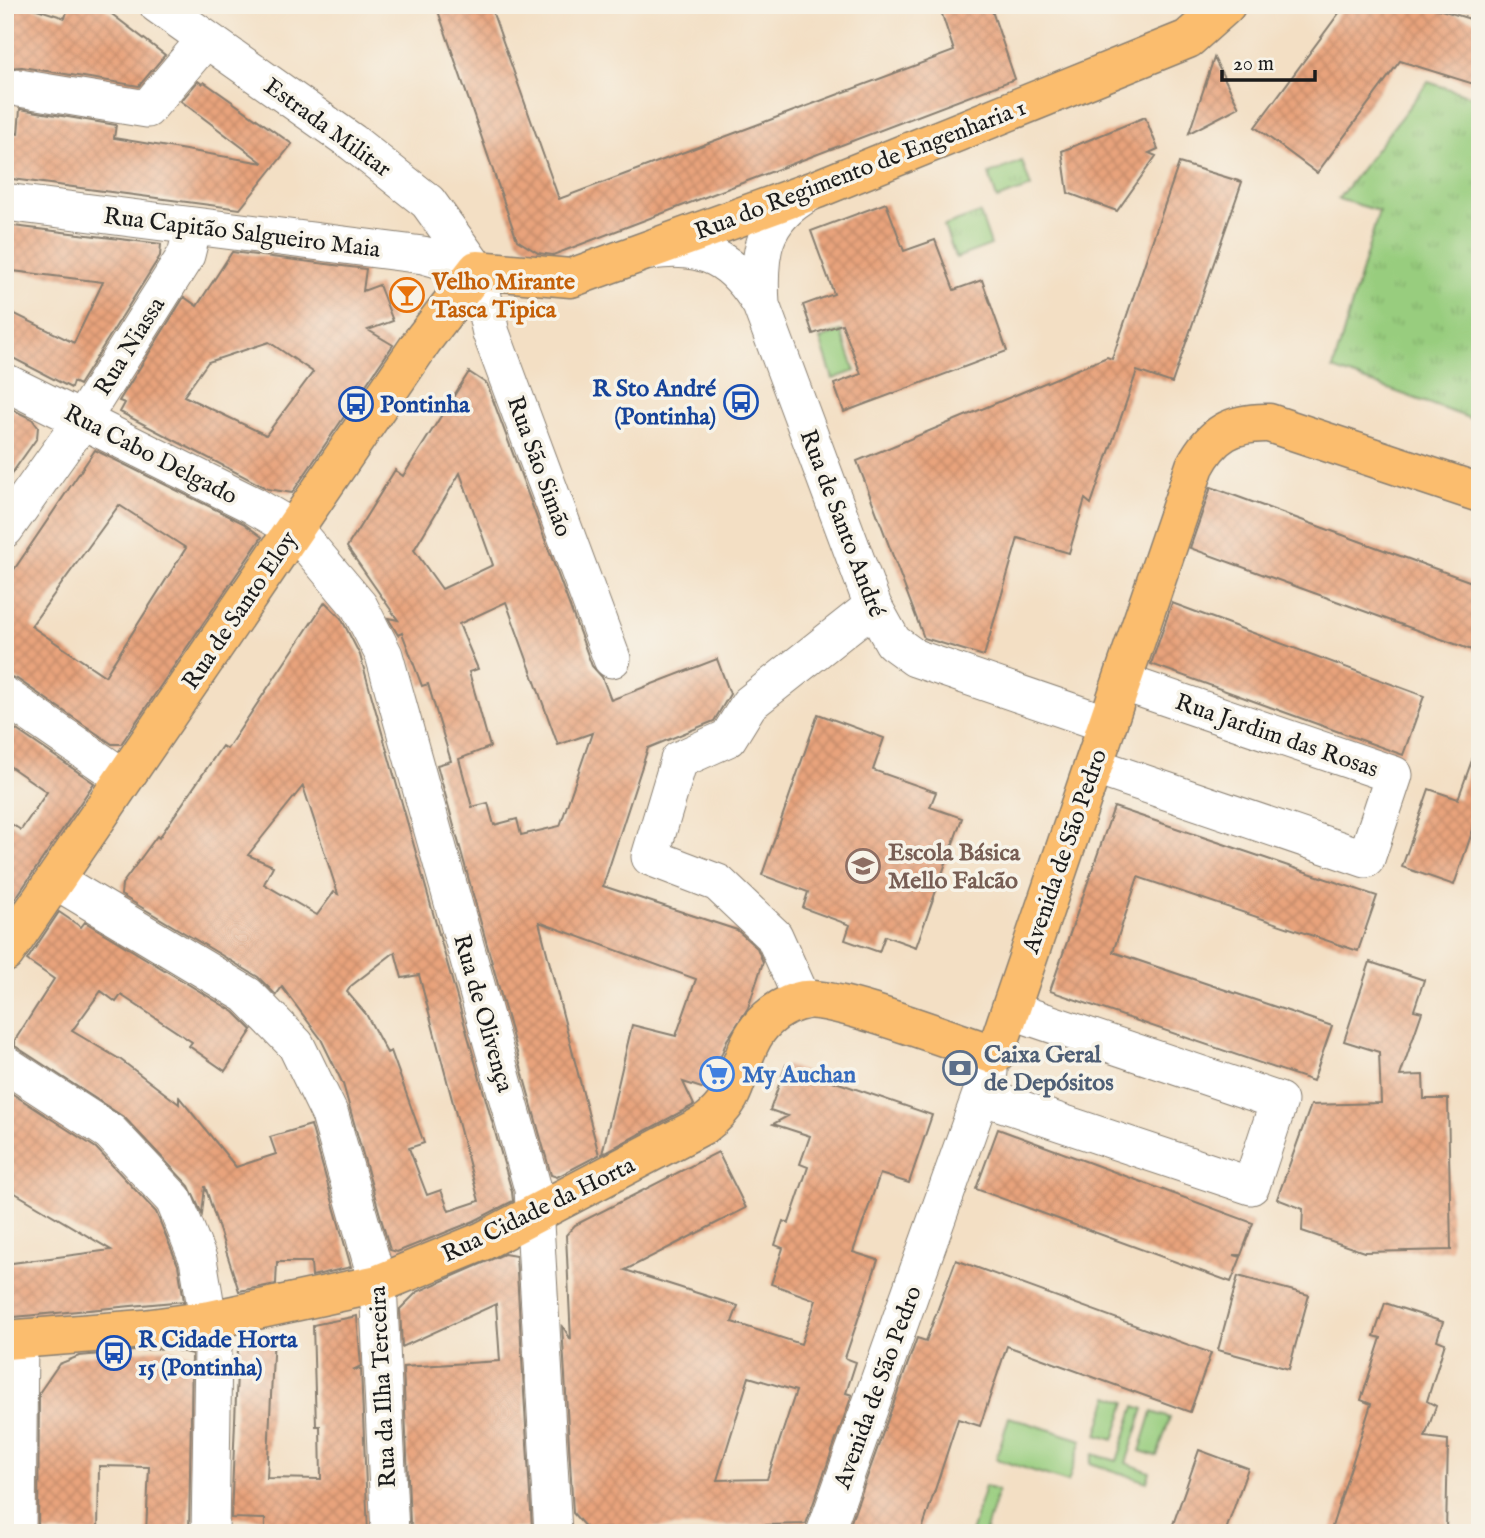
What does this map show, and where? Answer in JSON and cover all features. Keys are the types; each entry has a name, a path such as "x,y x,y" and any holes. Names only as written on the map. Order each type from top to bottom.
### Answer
{"main road":[{"name":"Rua do Regimento de Engenharia 1","path":"477,270 571,278 817,189 1188,39 1226,5"},
{"name":"Rua de Santo Eloy","path":"5,953 423,340 477,270"},
{"name":"Avenida de São Pedro","path":"995,1055 1195,467 1213,438 1229,428 1249,422 1269,423 1480,493"},
{"name":"Rua Cidade da Horta","path":"12,1339 144,1329 210,1320 378,1284 483,1241 705,1124 720,1113 731,1098 752,1039 762,1024 775,1013 803,1000"},
{"path":"803,1000 835,1003 995,1055"}],"street":[{"name":"Estrada Militar","path":"158,5 352,142 428,202 477,270"},
{"path":"19,88 146,109 174,80 205,39"},
{"name":"Rua de Santo André","path":"761,305 760,260 768,233 790,204 817,189"},
{"name":"Rua Capitão Salgueiro Maia","path":"5,202 423,255 477,270"},
{"name":"Rua Niassa","path":"5,529 83,419 187,255 192,227"},
{"name":"Rua de Santo André","path":"636,255 686,249 712,256 734,268 761,305 873,606 893,642 915,658 1107,724"},
{"name":"Rua São Simão","path":"477,270 491,333 612,659"},
{"name":"Rua Cabo Delgado","path":"5,382 83,419 294,529"},
{"name":"Rua de Olivença","path":"294,529 359,606 384,655 533,1189 553,1533"},
{"path":"803,1000 774,936 737,900 718,883 650,857 679,760 728,738 749,704 873,606"},
{"name":"Rua Jardim das Rosas","path":"1093,766 1366,859 1394,775 1122,682"},
{"path":"5,696 124,778"},
{"name":"Rua da Ilha Terceira","path":"55,880 247,995 296,1045 330,1115 378,1284 390,1533"},
{"path":"981,1096 1251,1186 1279,1101 1010,1010"},
{"name":"Avenida de São Pedro","path":"825,1533 995,1055"},
{"path":"5,1064 110,1132 174,1200 198,1259 210,1320 213,1349 210,1533"},
{"path":"12,1339 17,1533"}],"green space":[{"path":"1428,82 1480,99 1480,422 1333,369 1379,211 1338,199"},
{"path":"1022,161 1031,187 997,199 989,174"},
{"path":"980,213 991,245 956,258 944,226"},
{"path":"841,331 855,371 833,379 820,339"},
{"path":"1109,1396 1126,1402 1114,1440 1097,1435"},
{"path":"1135,1406 1144,1409 1126,1463 1150,1472 1147,1482 1090,1463 1093,1454 1117,1461"},
{"path":"1152,1412 1170,1418 1157,1456 1140,1451"},
{"path":"1009,1417 1082,1440 1068,1482 996,1459"},
{"path":"985,1486 998,1491 985,1533 971,1533"}],"building":[{"path":"5,5 24,5 65,18 69,5 100,5 165,55 139,86 22,67 5,68"},
{"path":"436,5 490,5 559,199 954,51 939,5 990,5 1015,79 553,255 538,253 517,240"},
{"path":"1345,5 1425,5 1480,22 1480,86 1400,61 1317,173 1255,127"},
{"path":"1214,58 1239,107 1189,133"},
{"path":"198,81 202,84 204,82 292,144 240,209 5,178 5,130 18,134 20,109 116,125 114,138 263,163 181,101"},
{"path":"1145,117 1158,149 1149,153 1156,156 1117,211 1068,193 1062,151"},
{"path":"1179,163 1242,182 1172,383 1137,371 1091,504 1085,499 1069,553 1018,538 984,656 924,638 857,461 1107,357 1112,359"},
{"path":"886,203 904,251 935,240 954,290 982,280 1007,351 844,412 834,384 861,374 842,324 813,334 803,305 834,294 811,231"},
{"path":"5,225 161,244 160,256 79,385 73,382 71,388 5,354 5,309 74,343 103,282 5,270"},
{"path":"232,252 366,269 363,291 379,285 393,321 368,330 393,345 292,493 268,489 120,412 125,403 119,401 184,297 197,306","holes":["269,342 313,372 266,435 184,396 208,362"]},
{"path":"469,372 487,384 592,666 602,677 611,700 717,659 730,694 714,721 648,748 603,886 737,930 757,948 763,962 748,1008 727,1040 708,1090 683,1082 694,1105 602,1154 632,1025 676,1036 696,979 539,922 599,1155 557,1177 551,1175 437,765 451,761 428,684 422,686 402,633 398,635 388,618 398,620 347,547 395,470 403,476","holes":["460,473 493,565 442,589 414,550","506,602 558,745 592,733 560,826 521,835 517,819 494,825 488,803 472,807 459,759 490,747 469,672 478,669 459,624"]},
{"path":"5,406 32,419 38,427 37,438 5,483"},
{"path":"95,450 243,523 262,537 121,744 112,744 17,679 5,675 5,583","holes":["119,505 186,548 105,676 31,626"]},
{"path":"1211,487 1480,585 1480,653 1190,548"},
{"path":"325,602 341,618 360,655 513,1201 474,1221 397,1252 390,1250 343,1084 321,1039 282,987 276,995 258,977 121,895 122,884 157,836 159,838 222,746 227,749","holes":["303,786 338,894 334,892 317,915 264,884 273,866 248,855","395,952 402,978 419,975 479,1201 449,1211 441,1190 427,1195 409,1148 424,1143 391,1051 387,1053 366,1014 347,992"]},
{"path":"1172,603 1424,696 1403,755 1151,664"},
{"path":"818,714 884,738 873,770 936,792 930,807 962,818 916,947 885,936 879,952 845,940 850,925 803,908 808,892 762,875"},
{"path":"5,722 94,783 5,914 5,820 21,830 47,792 5,763"},
{"path":"1476,749 1480,749 1480,809 1454,885 1402,867 1429,789 1458,799"},
{"path":"1114,807 1377,896 1358,951 1138,877 1113,952 1332,1026 1313,1081 1050,991"},
{"path":"59,912 81,927 85,922 234,1012 252,1030 225,1071 189,1046 192,1042 121,995 116,1002 101,991 72,1031 121,1060 179,1104 179,1097 236,1167 276,1154 270,1137 311,1125 351,1267 312,1276 311,1262 277,1262 276,1284 239,1291 205,1186 202,1214 189,1186 125,1118 15,1046 15,1040 54,979 27,960"},
{"path":"1370,962 1424,980 1414,1010 1422,1012 1400,1076 1423,1075 1424,1099 1448,1099 1451,1250 1364,1252 1302,1231 1303,1209 1277,1199 1311,1105 1381,1103 1379,1052 1344,1041"},
{"path":"786,1065 932,1115 909,1183 880,1174 853,1252 878,1260 845,1358 856,1362 846,1393 852,1395 806,1524 587,1529 573,1513 562,1325 571,1340 566,1235 575,1225 718,1152 746,1208 625,1270 738,1306 732,1322 801,1344 816,1300 771,1284 783,1248 775,1245 783,1221 789,1223 808,1167 800,1164 810,1136 773,1124 788,1116 770,1110","holes":["749,1377 796,1391 767,1479 717,1480"]},
{"path":"5,1089 96,1148 156,1212 178,1265 184,1301 14,1317 5,1315 5,1264 111,1250 5,1187"},
{"path":"998,1129 1253,1223 1241,1255 1234,1255 1241,1257 1231,1282 976,1189"},
{"path":"504,1254 516,1256 532,1528 415,1533 410,1522 403,1367 500,1361 496,1304 402,1347 400,1309 417,1292"},
{"path":"956,1260 1211,1353 1190,1412 1007,1346 980,1426 958,1419 921,1533 847,1533 917,1338 926,1341"},
{"path":"1238,1276 1309,1295 1289,1369 1218,1350"},
{"path":"1385,1303 1443,1322 1437,1340 1445,1343 1427,1401 1436,1406 1425,1437 1448,1440 1446,1533 1330,1533 1371,1404 1361,1400 1381,1338 1374,1336"},
{"path":"357,1316 361,1366 353,1370 361,1369 368,1533 265,1533 265,1519 231,1518 238,1348 247,1340 274,1334 267,1478 321,1479 320,1426 316,1426 313,1325"},
{"path":"168,1348 192,1354 189,1533 146,1533 149,1467 99,1466 98,1533 38,1533 39,1393 59,1364 79,1356"},
{"path":"1199,1450 1248,1468 1225,1533 1170,1533"}],"place":[{"name":"Velho Mirante Tasca Tipica","path":"407,295"},
{"name":"R Sto André (Pontinha)","path":"741,402"},
{"name":"Pontinha","path":"356,404"},
{"name":"Escola Básica Mello Falcão","path":"863,866"},
{"name":"Caixa Geral de Depósitos","path":"960,1068"},
{"name":"My Auchan","path":"717,1074"},
{"name":"R Cidade Horta 15 (Pontinha)","path":"114,1353"}]}
